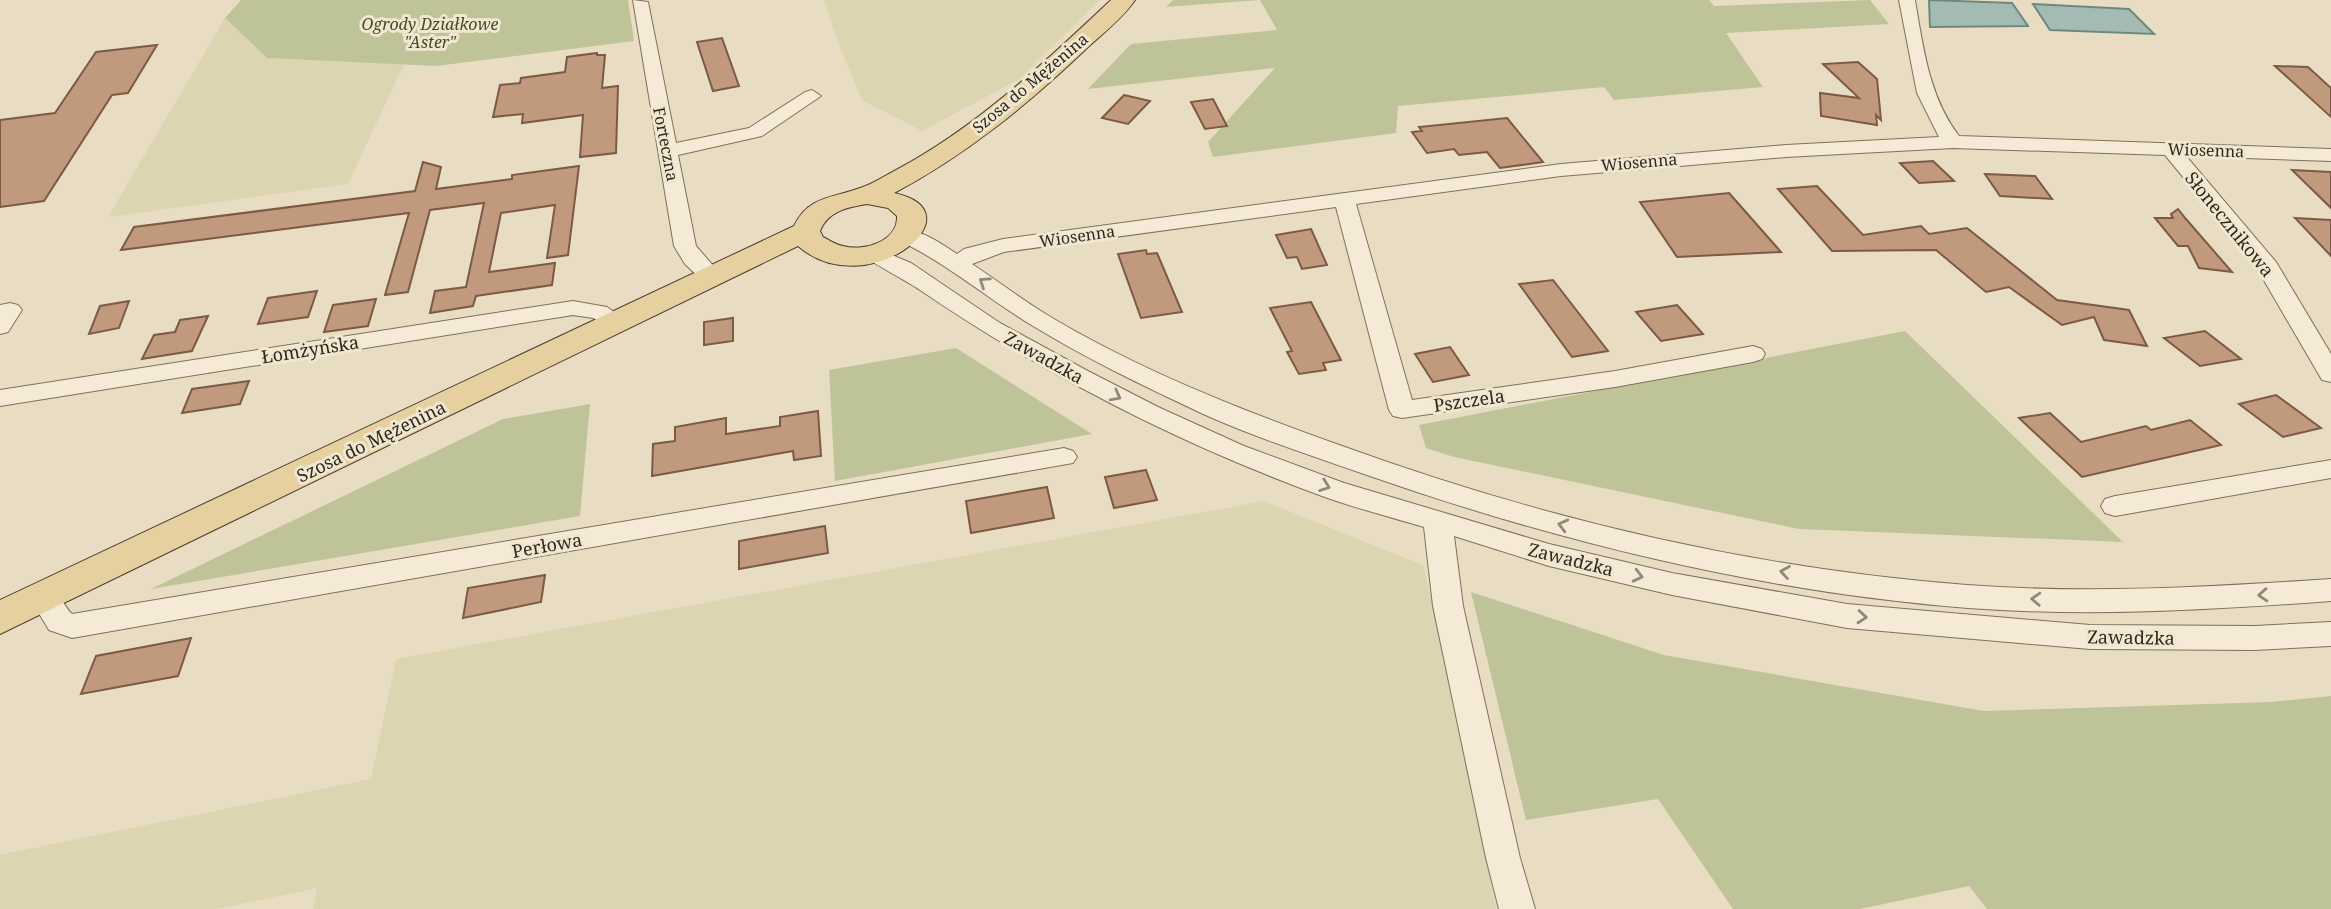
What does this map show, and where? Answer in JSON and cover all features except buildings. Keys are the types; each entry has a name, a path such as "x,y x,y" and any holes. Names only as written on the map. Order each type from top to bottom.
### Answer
{"main road":[{"name":"Szosa do Mężenina","path":"867,196 933,161 998,113 1124,0"},
{"name":"Szosa do Mężenina","path":"904,205 933,161"},
{"path":"814,241 809,222 825,207 867,196 894,200 904,205 912,214 914,225 908,236 887,250 873,254"},
{"name":"Szosa do Mężenina","path":"0,618 742,264 814,241 845,257 873,254"}],"street":[{"path":"1906,0 1930,109 1939,126 1953,142"},
{"name":"Forteczna","path":"640,2 685,246 694,260 712,277"},
{"path":"668,151 755,132 812,96"},
{"name":"Wiosenna","path":"956,264 972,254 992,248 1344,198 1560,170 1676,159 1953,142 2331,155"},
{"name":"Słonecznikowa","path":"2169,148 2265,262 2331,374"},
{"name":"Pszczela","path":"1344,198 1402,410 1615,379 1753,354"},
{"name":"Zawadzka","path":"908,236 1041,320 1105,356 1219,411 1417,484 1600,534 1743,566 1919,592 2053,600 2172,601 2331,590"},
{"name":"Zawadzka","path":"873,254 903,268 992,328 1149,414 1235,452 1334,490 1549,555 1672,584 1847,616 2090,637 2255,638 2331,634"},
{"name":"Łomżyńska","path":"0,398 573,308 599,312 617,323"},
{"path":"0,312 10,310 0,327"},
{"path":"1077,376 1105,356"},
{"name":"Perłowa","path":"44,597 60,622 72,625 1065,457"},
{"path":"2115,506 2331,469"},
{"path":"1437,522 1448,606 1503,858 1517,909"}],"shaded area":[{"path":"824,0 1100,0 1018,80 922,131 862,100"},
{"path":"225,18 267,58 404,64 348,184 108,217"},
{"path":"1264,501 1423,565 1446,656 1496,909 313,909 317,888 217,909 0,909 0,855 371,779 396,659"}],"green space":[{"name":"Ogrody Działkowe \"Aster\"","path":"241,0 628,0 634,41 436,66 267,58 225,18"},
{"path":"1173,0 1260,0 1166,7"},
{"path":"1260,0 1709,0 1714,6 1870,0 1889,24 1726,33 1763,87 1614,100 1604,87 1398,106 1396,133 1213,157 1208,142 1275,68 1088,89 1131,44 1277,30"},
{"path":"1905,331 2123,542 1799,529 1454,457 1426,448 1419,425"},
{"path":"956,348 1092,434 835,481 829,370"},
{"path":"590,404 580,516 151,589 503,419"},
{"path":"1471,592 1664,655 1984,711 2271,702 2331,696 2331,909 1987,909 1969,886 1860,909 1733,909 1658,799 1526,820"}],"water":[{"path":"1929,0 2012,3 2028,26 1930,27"},
{"path":"2033,4 2129,9 2154,34 2050,30"}]}
